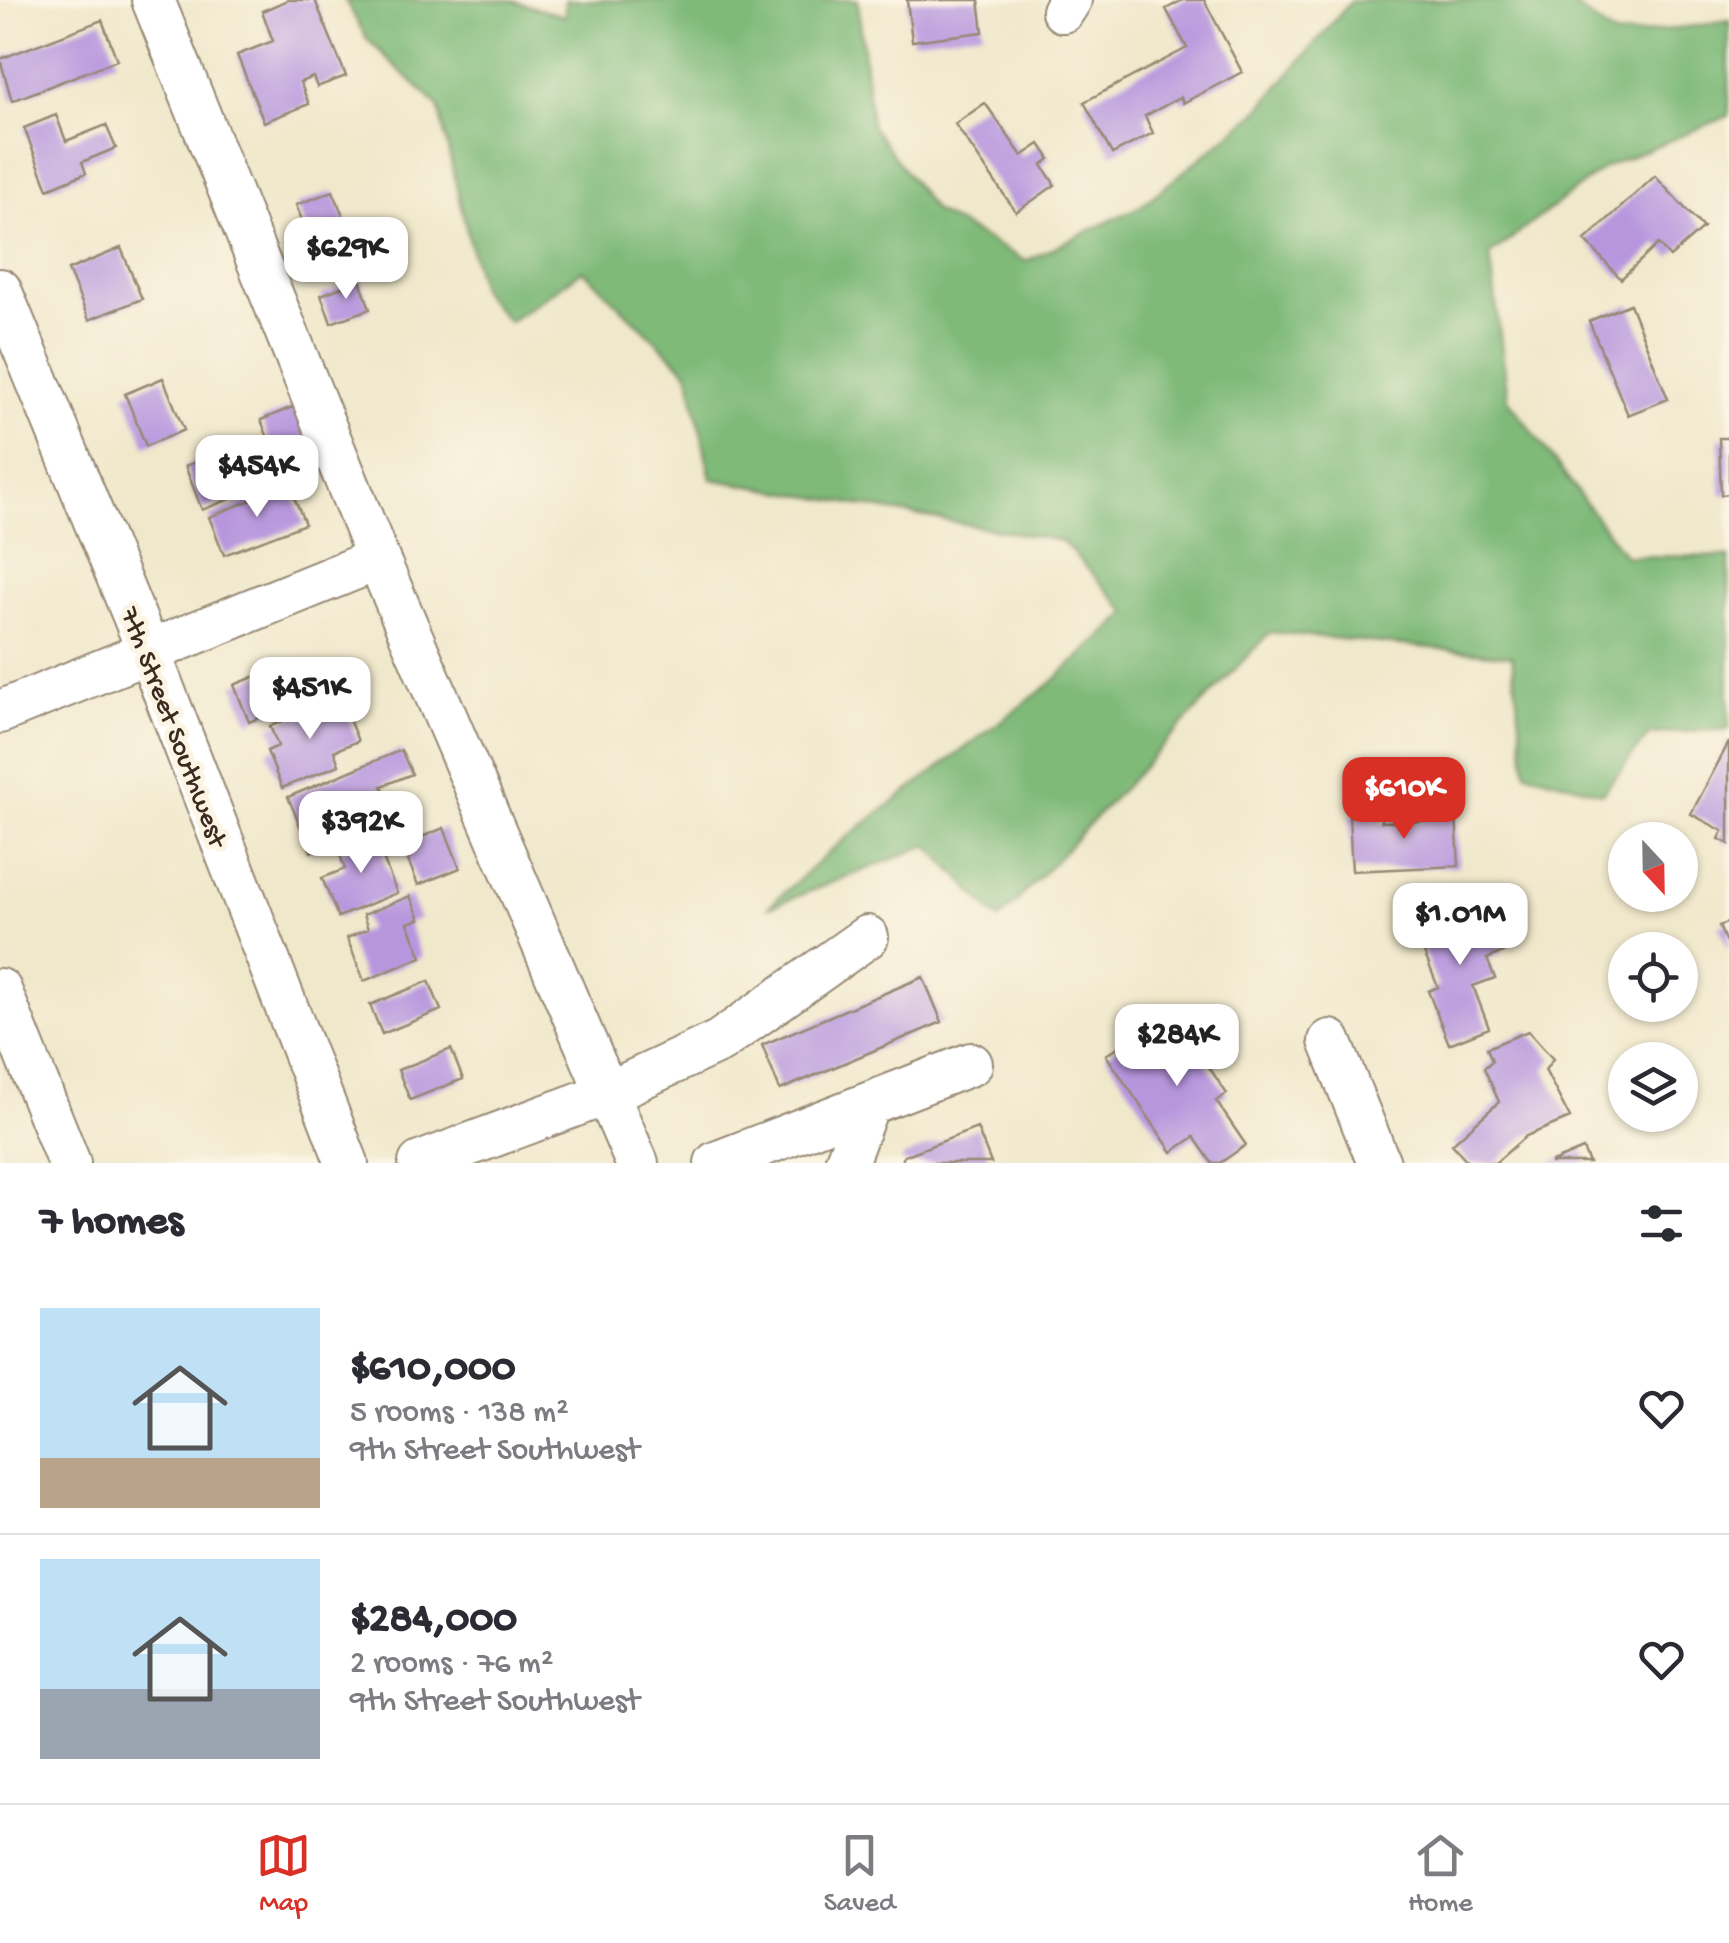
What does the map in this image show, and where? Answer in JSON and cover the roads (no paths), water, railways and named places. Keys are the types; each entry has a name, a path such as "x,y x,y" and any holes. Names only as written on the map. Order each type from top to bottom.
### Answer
{"street":[{"path":"152,0 378,559 637,1163"},
{"name":"7th Street Southwest","path":"0,290 148,650 347,1163"},
{"path":"0,712 378,559"},
{"path":"420,1163 608,1093 720,1040 868,937"},
{"path":"0,990 69,1163"},
{"path":"1330,1041 1379,1163"},
{"path":"716,1163 971,1064"},
{"path":"846,1163 868,1104"}]}
